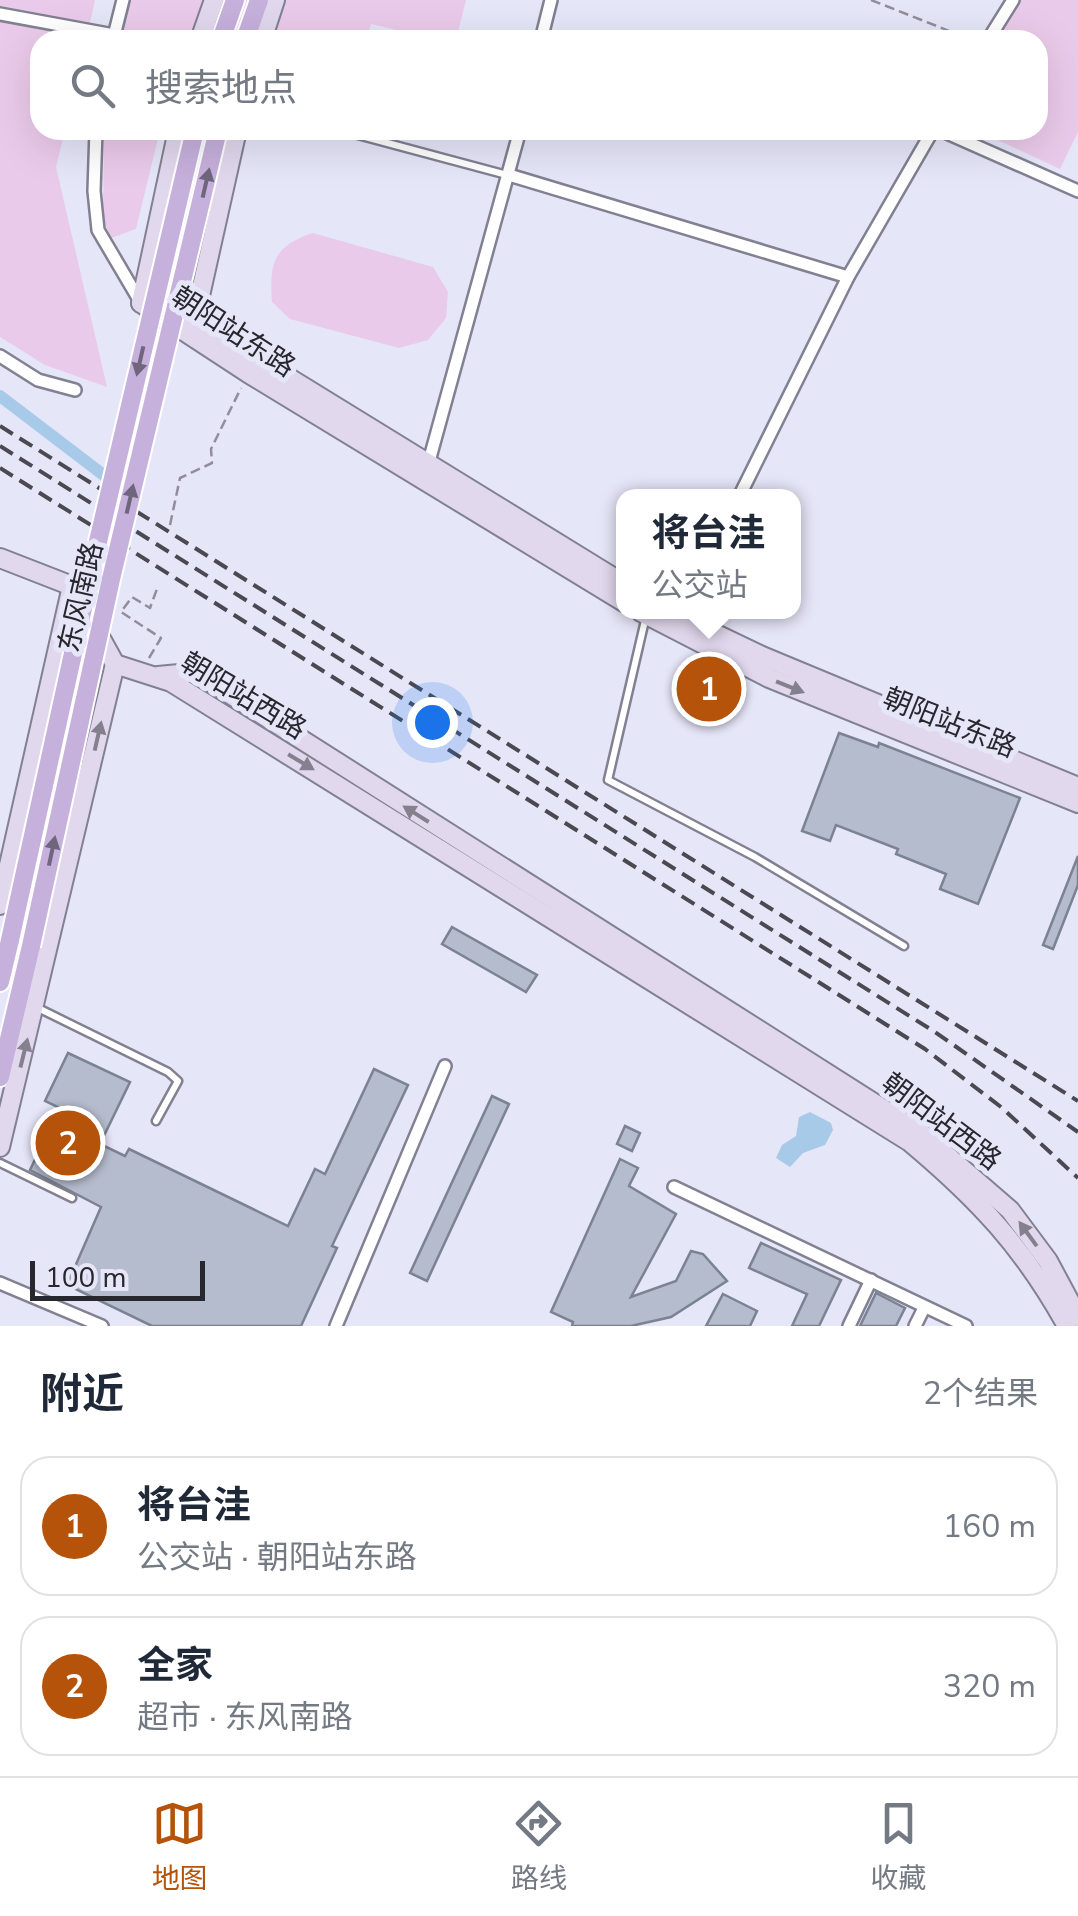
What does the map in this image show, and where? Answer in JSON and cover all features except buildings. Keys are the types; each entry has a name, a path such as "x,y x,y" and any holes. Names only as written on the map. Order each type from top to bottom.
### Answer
{"main road":[{"path":"204,30 214,0"},
{"path":"224,30 234,0"},
{"path":"248,30 259,0"},
{"path":"265,30 275,0"},
{"path":"140,303 176,140"},
{"name":"东风南路","path":"0,982 193,140"},
{"name":"东风南路","path":"0,1076 111,580 216,140"},
{"path":"192,329 234,140"},
{"name":"朝阳站东路","path":"140,303 192,329 616,579"},
{"name":"朝阳站东路","path":"192,329 248,374 616,597"},
{"path":"0,558 72,586 115,664 0,1148"},
{"path":"0,905 72,586"},
{"name":"朝阳站东路","path":"656,619 769,678 1078,803"},
{"name":"朝阳站东路","path":"689,619 762,656 1078,787"},
{"path":"115,664 150,673"},
{"name":"朝阳站西路","path":"150,673 200,676 921,1132 1010,1210 1048,1261 1078,1317"},
{"name":"朝阳站西路","path":"150,673 910,1142 997,1222 1045,1286 1067,1326"}],"street":[{"path":"116,30 122,0"},
{"path":"544,30 551,0"},
{"path":"994,30 1013,0"},
{"path":"0,14 76,30"},
{"path":"96,140 94,192 98,230 140,303"},
{"path":"428,466 518,140"},
{"path":"742,489 848,277 930,140"},
{"path":"959,140 1078,191"},
{"path":"509,176 848,277"},
{"path":"0,356 38,380 75,390"},
{"path":"336,1326 446,1066"},
{"path":"674,1187 966,1326"},
{"path":"849,1326 871,1280"},
{"path":"0,1284 102,1326"},
{"path":"915,1326 924,1308"}],"lane":[{"path":"376,140 509,176"},
{"path":"643,619 608,780 755,858 904,946"},
{"path":"35,1007 168,1072 178,1081 156,1122"},
{"path":"0,1162 72,1198"}],"path":[{"path":"871,0 947,30"},
{"path":"170,525 180,478 212,463 210,448 248,374"},
{"path":"150,673 161,638 121,612 132,597 150,608 158,586"}],"shaded area":[{"path":"0,0 95,0 88,30 30,30 30,140 63,140 56,167 107,387 45,365 0,337"},
{"path":"129,0 466,0 458,30 397,30 371,24 369,30 121,30"},
{"path":"1017,0 1078,0 1078,132 1060,169 998,140 1048,140 1048,30 998,30"},
{"path":"104,140 158,140 136,229 111,238 103,219"},
{"path":"313,233 433,267 448,292 446,318 428,340 399,348 290,319 272,302 273,266 282,250"}],"water":[{"path":"810,1112 831,1123 833,1130 825,1145 803,1153 790,1167 776,1158 782,1145 796,1136 799,1117"}],"waterway":[{"path":"0,396 114,483"}],"railway":[{"path":"0,426 1078,1101"},
{"path":"0,446 935,1032 1078,1132"},
{"path":"0,468 925,1049 1001,1107 1078,1178"}],"place":[{"name":"将台洼","path":"709,689"},
{"name":"全家","path":"68,1143"}]}
